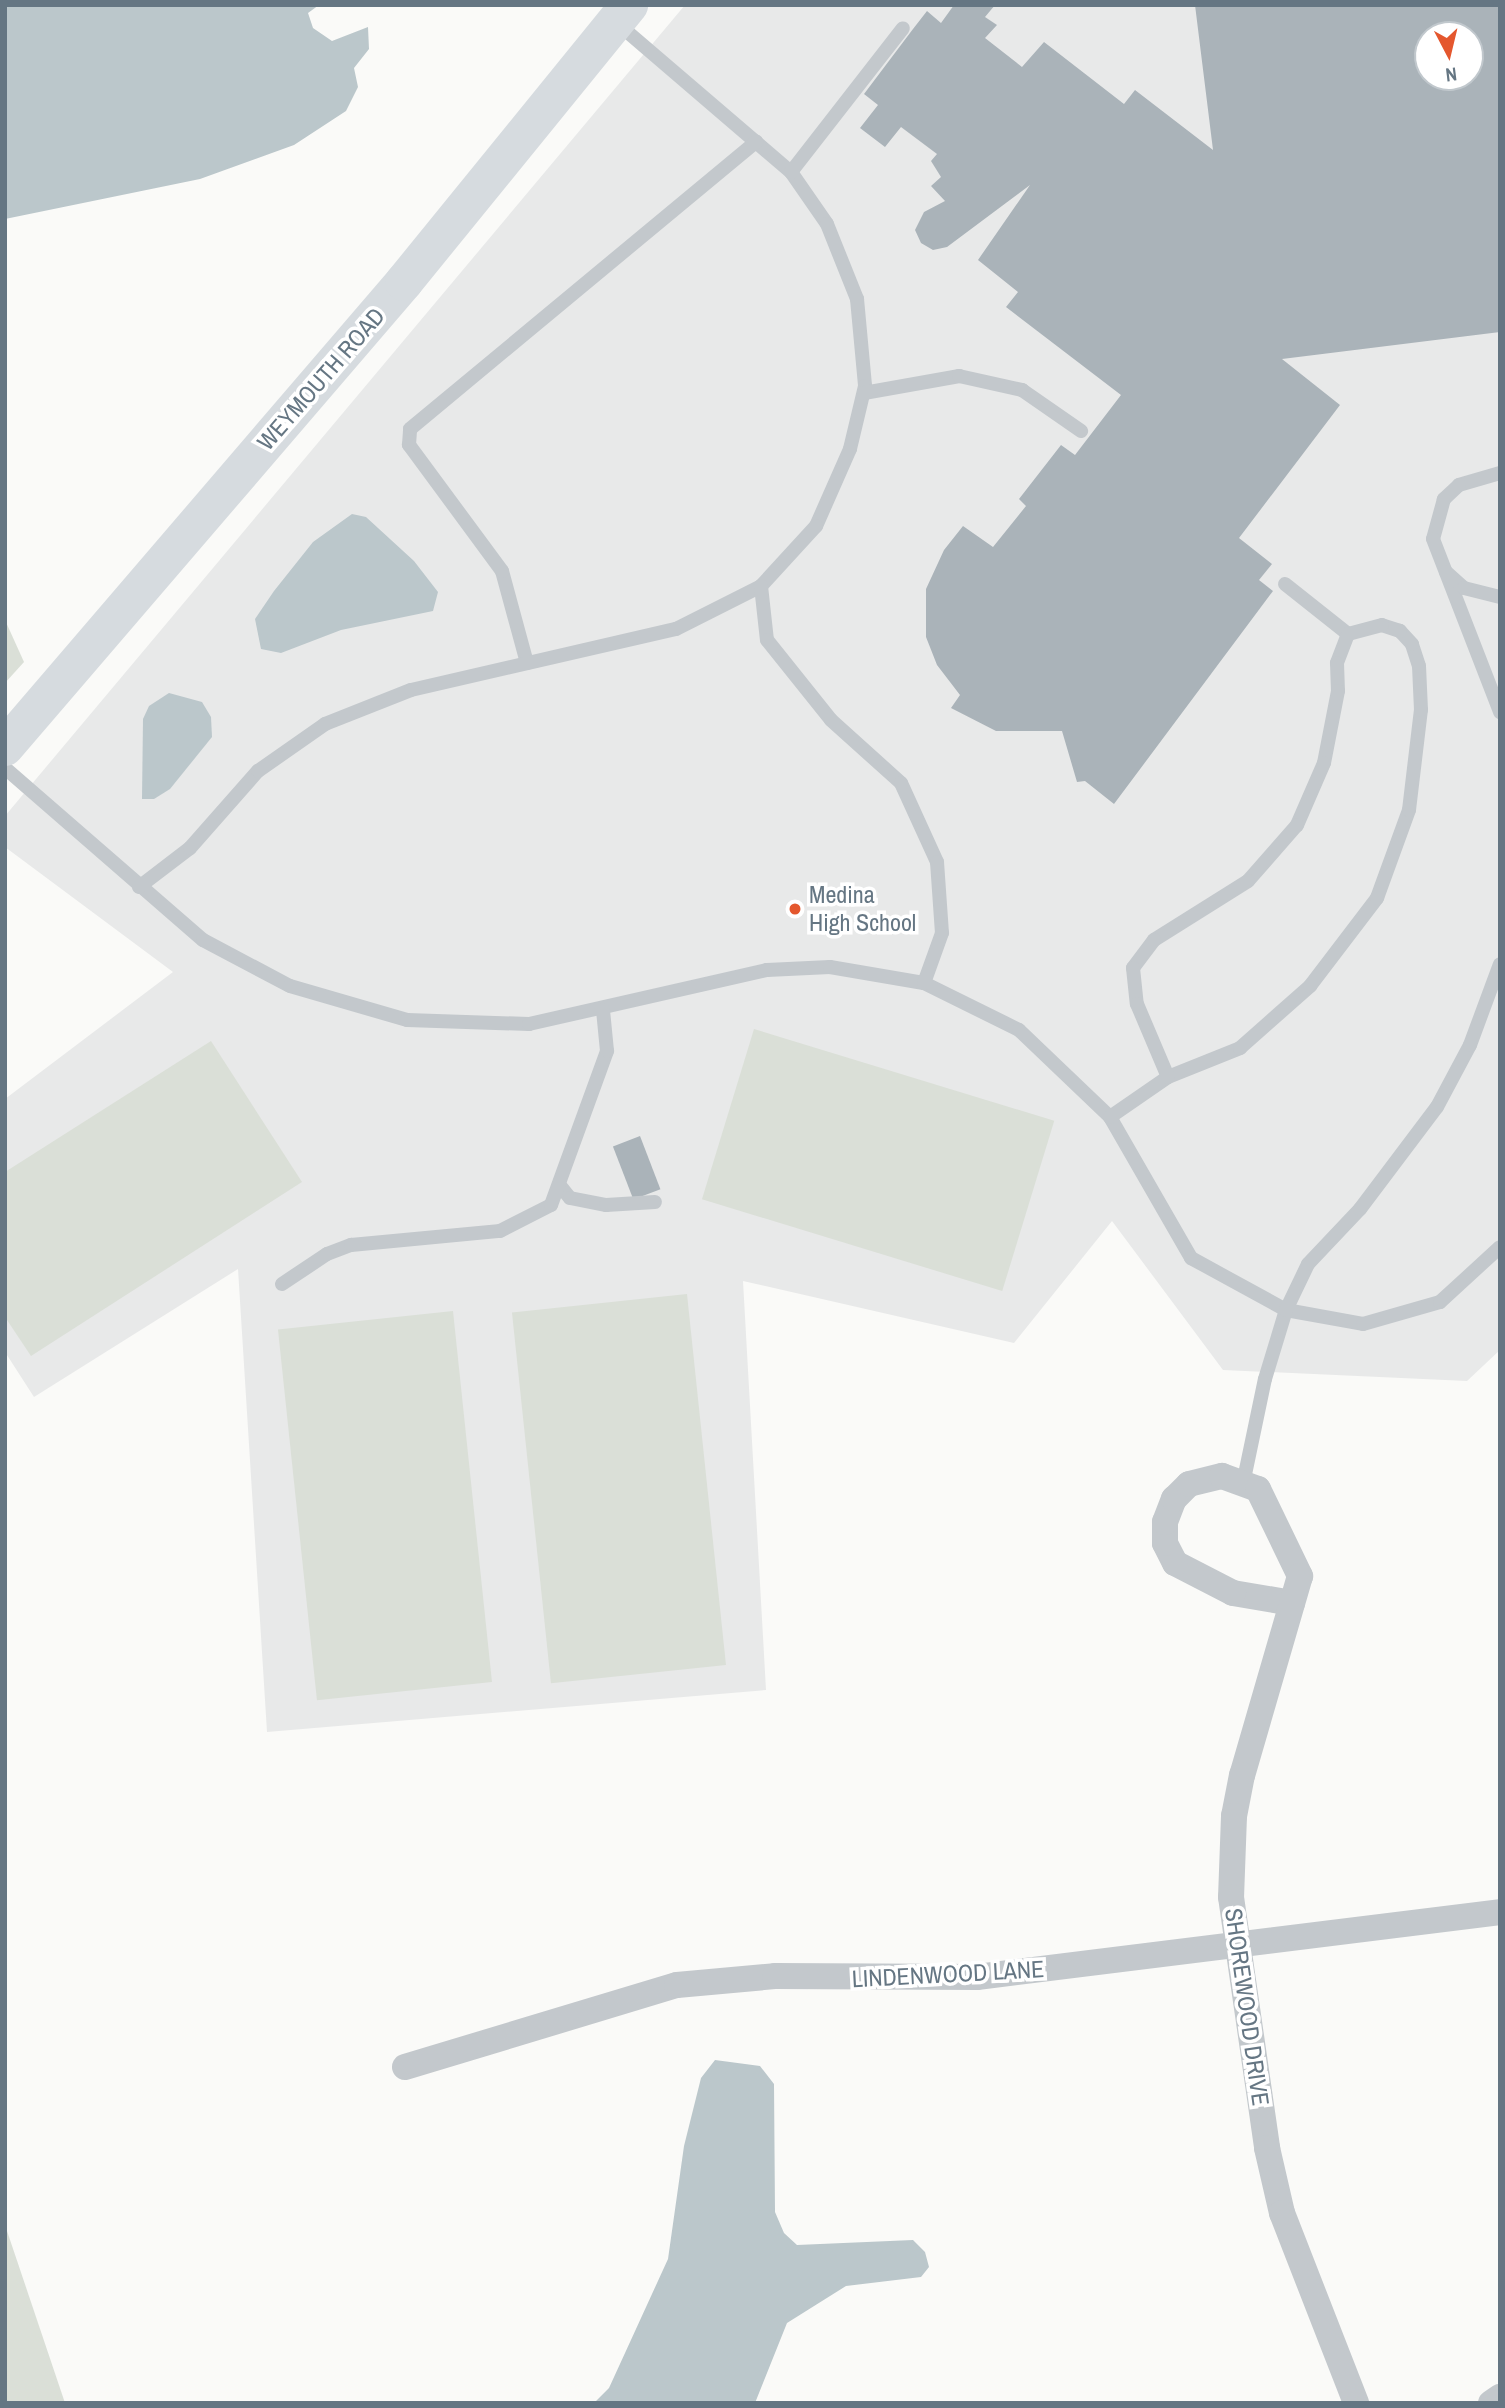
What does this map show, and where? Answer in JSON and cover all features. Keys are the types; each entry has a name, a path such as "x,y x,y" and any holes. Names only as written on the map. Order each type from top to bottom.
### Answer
{"main road":[{"name":"WEYMOUTH ROAD","path":"5,747 395,293 622,13"}],"street":[{"path":"1242,1484 1222,1476 1189,1484 1174,1499 1165,1543 1175,1563 1204,1582 1292,1603"},
{"name":"SHOREWOOD DRIVE","path":"1242,1484 1258,1489 1300,1576 1234,1816 1231,1897 1266,2148 1282,2213 1356,2403"},
{"name":"LINDENWOOD LANE","path":"405,2067 677,1985 775,1976 977,1977 1500,1912"},
{"path":"1491,2403 1500,2397"}],"lane":[{"path":"139,887 190,848 258,771 325,724 411,690 676,629 761,586 816,526 850,449 864,393 866,348 848,267 827,224 791,172 622,13"},
{"path":"791,172 903,28"},
{"path":"527,663 502,572 410,445 410,429 757,142"},
{"path":"864,393 959,376 1022,390 1081,431"},
{"path":"1500,473 1478,476 1444,499 1433,539 1437,559 1500,712"},
{"path":"1437,559 1464,589 1500,597"},
{"path":"1285,584 1348,634"},
{"path":"761,586 767,640 831,720 901,783 937,862 942,933 924,983"},
{"path":"1110,1117 1168,1077 1240,1048 1310,986 1377,898 1409,810 1421,710 1419,666 1412,644 1400,631 1382,625 1348,634"},
{"path":"1168,1077 1137,1004 1133,968 1154,940 1248,881 1297,825 1324,763 1338,691 1337,663 1348,634"},
{"path":"5,768 203,940 290,986 407,1020 529,1024 603,1010 767,970 830,967 924,983 1019,1030 1110,1117 1191,1258 1286,1310 1363,1324 1440,1302 1500,1247"},
{"path":"1242,1484 1258,1403 1286,1310 1308,1264 1376,1190 1437,1107 1470,1045 1500,964"},
{"path":"282,1284 327,1254 351,1245 457,1239 517,1226 551,1205 561,1187 607,1051 603,1010"},
{"path":"561,1187 570,1198 606,1205 655,1202"}],"shaded area":[{"path":"5,5 319,5 308,13 313,28 332,41 368,27 369,49 354,68 358,87 346,111 294,145 200,179 5,219"},
{"name":"Medina High School","path":"685,5 1500,5 1500,1350 1467,1381 1223,1370 1112,1221 1014,1343 743,1281 766,1690 267,1732 238,1269 34,1397 5,1352 5,1099 173,972 5,847 5,816"},
{"path":"352,514 366,517 414,561 438,592 433,611 341,630 281,653 261,649 255,619 313,542"},
{"path":"5,620 24,662 5,683"},
{"path":"169,693 202,702 211,717 212,737 170,789 154,799 142,799 143,719 149,706"},
{"path":"754,1029 1054,1121 1002,1291 702,1199"},
{"path":"211,1041 302,1182 31,1356 5,1317 5,1172"},
{"path":"687,1294 726,1665 551,1683 512,1312"},
{"path":"453,1311 492,1682 317,1700 278,1329"},
{"path":"715,2060 760,2066 774,2084 775,2212 784,2233 797,2245 913,2240 925,2252 929,2267 921,2277 846,2286 787,2323 755,2403 594,2403 609,2388 668,2259 684,2146 701,2078"},
{"path":"5,2225 65,2403 5,2403"}],"building":[{"path":"954,5 995,5 985,17 997,25 985,38 1022,67 1044,42 1124,104 1135,90 1213,150 1195,5 1500,5 1500,332 1282,359 1340,405 1239,538 1272,564 1259,580 1273,591 1114,804 1085,781 1077,782 1062,731 996,731 951,708 960,695 937,665 926,637 926,589 944,550 963,526 993,547 1026,506 1019,499 1061,445 1075,455 1121,395 1006,307 1018,292 978,260 1030,185 947,247 933,250 921,243 915,230 924,212 945,201 931,186 941,177 931,161 937,154 901,127 885,147 860,128 878,105 864,94 927,11 941,23"},
{"path":"640,1136 660,1189 633,1200 613,1146"}],"place":[{"name":"Medina High School","path":"795,909"}]}
